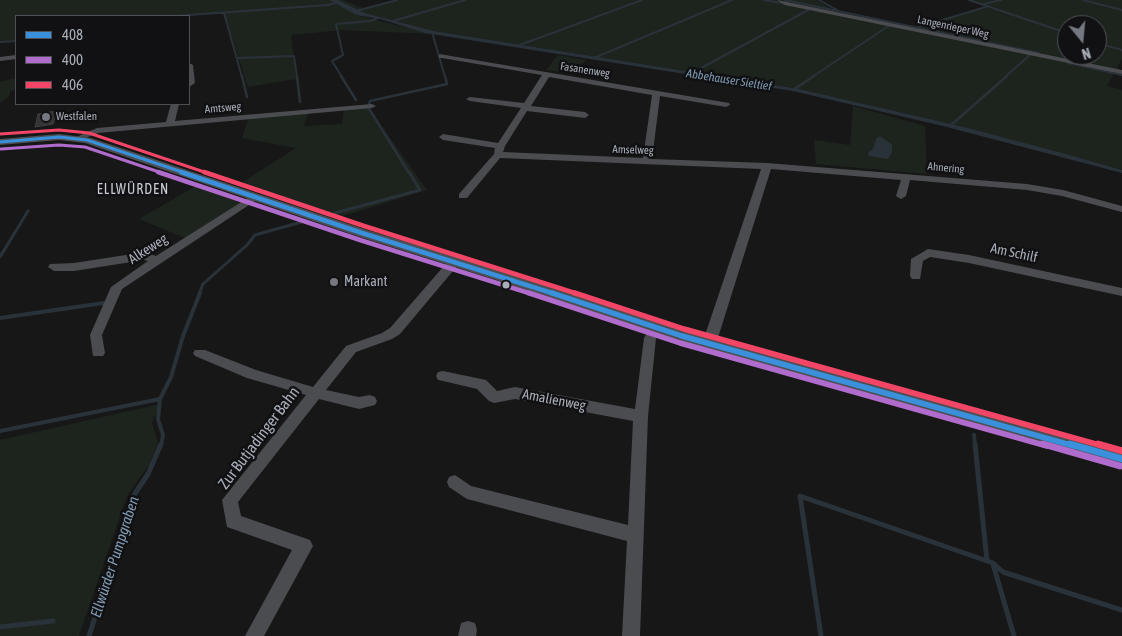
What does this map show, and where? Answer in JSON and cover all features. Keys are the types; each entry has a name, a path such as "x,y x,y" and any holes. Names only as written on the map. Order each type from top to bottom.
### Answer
{"main road":[{"path":"0,142 40,137 78,138 98,143 254,197 656,328 1122,459"}],"street":[{"name":"Langenrieper Weg","path":"780,0 785,3 1122,72"},
{"name":"Fasanenweg","path":"442,56 726,105"},
{"path":"0,59 15,57"},
{"path":"463,196 499,150 546,74"},
{"path":"647,162 656,93"},
{"path":"470,99 585,115"},
{"path":"170,124 175,105"},
{"name":"Amtsweg","path":"78,138 97,131 372,106"},
{"name":"Amselweg","path":"443,137 499,150 647,162 767,166"},
{"path":"710,344 767,166"},
{"name":"Ahnering","path":"767,166 1027,187 1063,193 1122,209"},
{"path":"901,196 906,178"},
{"name":"Alkeweg","path":"98,353 96,335 117,287 254,197"},
{"name":"Am Schilf","path":"916,276 917,259 928,253 978,261 1122,292"},
{"path":"54,267 74,267 145,256 157,260"},
{"name":"Zur Butjadinger Bahn","path":"254,636 304,546 233,521 230,500 351,349 387,336 395,331 454,262"},
{"path":"630,636 641,416 650,338 656,328"},
{"path":"200,353 252,374 316,393 359,403 370,401"},
{"name":"Amalienweg","path":"443,376 481,384 494,396 515,392 641,416"},
{"path":"456,482 467,492 634,535"}],"shaded area":[{"path":"0,0 329,0 356,15 432,34 342,30 291,35 296,79 248,87 224,13 190,15 15,15 15,40 0,41"},
{"path":"338,0 343,0 363,8 396,0 816,0 836,12 920,27 989,7 966,0 1122,0 1122,59 1107,86 1122,90 1122,170 964,127 799,89 434,31 365,13"},
{"path":"558,55 586,60 575,74 546,70"},
{"path":"15,78 15,90 10,92 9,97 0,103 0,82"},
{"path":"853,106 925,126 927,174 816,164 814,140 850,145"},
{"path":"368,107 427,190 343,216 238,185 296,148 242,138 249,117 309,110 304,126 342,124 344,108"},
{"path":"199,184 243,201 185,238 139,219"},
{"path":"160,404 152,423 158,442 150,463 127,496 79,636 0,636 0,440"}],"water":[{"name":"Abbehauser Sieltief","path":"329,0 338,0 365,13 434,31 799,89 964,127 1122,170 1122,173 943,126 793,91 425,33 380,19 356,15"},
{"path":"880,136 892,145 892,152 888,159 869,156 868,153 873,149 876,139"}],"building":[{"name":"Westfalen","path":"57,111 53,124 35,127 38,114"}],"waterway":[{"path":"356,11 397,0"},
{"path":"393,21 465,0"},
{"path":"517,46 642,0"},
{"path":"594,58 732,0"},
{"path":"764,0 787,4"},
{"path":"785,0 1039,53"},
{"path":"819,0 837,10"},
{"path":"969,0 988,6"},
{"path":"983,4 1001,0"},
{"path":"1083,0 1122,10"},
{"path":"189,15 328,5 339,2"},
{"path":"919,27 988,6"},
{"path":"988,6 1057,30"},
{"name":"Abbehauser Sieltief","path":"692,73 810,9"},
{"path":"224,13 242,77"},
{"path":"342,77 332,61 343,55 336,24 370,21 378,18"},
{"path":"812,77 890,25"},
{"name":"Ellwürder Pumpgraben","path":"432,32 445,77"},
{"path":"0,42 15,41"},
{"path":"1107,46 1122,50"},
{"path":"1005,77 1031,54"},
{"path":"238,58 294,56 297,77"},
{"path":"1077,65 1122,75"},
{"path":"242,76 247,97"},
{"path":"297,76 300,102"},
{"path":"341,76 356,100"},
{"name":"Ellwürder Pumpgraben","path":"409,173 368,107 370,101 447,84 445,76"},
{"path":"793,90 814,76"},
{"path":"950,126 1007,76"},
{"name":"Ellwürder Pumpgraben","path":"335,213 420,190 409,172"},
{"path":"0,257 28,211"},
{"name":"Ellwürder Pumpgraben","path":"199,294 203,284 247,245 255,235 305,221"},
{"name":"Ellwürder Pumpgraben","path":"160,399 171,377 183,336 200,293"},
{"path":"0,318 104,303"},
{"path":"0,431 160,399"},
{"name":"Ellwürder Pumpgraben","path":"160,399 158,419 163,435 161,446"},
{"path":"974,435 975,446"},
{"name":"Ellwürder Pumpgraben","path":"89,636 134,495 148,474 161,444"},
{"path":"975,444 987,561"},
{"path":"821,636 800,496 987,561"},
{"path":"987,561 993,563 1003,572 1122,610"},
{"path":"993,564 1014,636"},
{"path":"0,627 53,621"}],"transit line":[{"name":"406","path":"0,134 59,130 89,133 364,226 513,272 684,329 1122,451"},
{"name":"408","path":"0,142 59,137 87,140 362,233 511,279 682,336 1122,459"},
{"name":"400","path":"1,149 59,145 85,147 360,240 509,286 680,343 1120,466"}],"place":[{"name":"Westfalen","path":"46,117"},
{"name":"Markant","path":"334,282"}],"district":[{"name":"ELLWÜRDEN","path":"133,190"}]}
